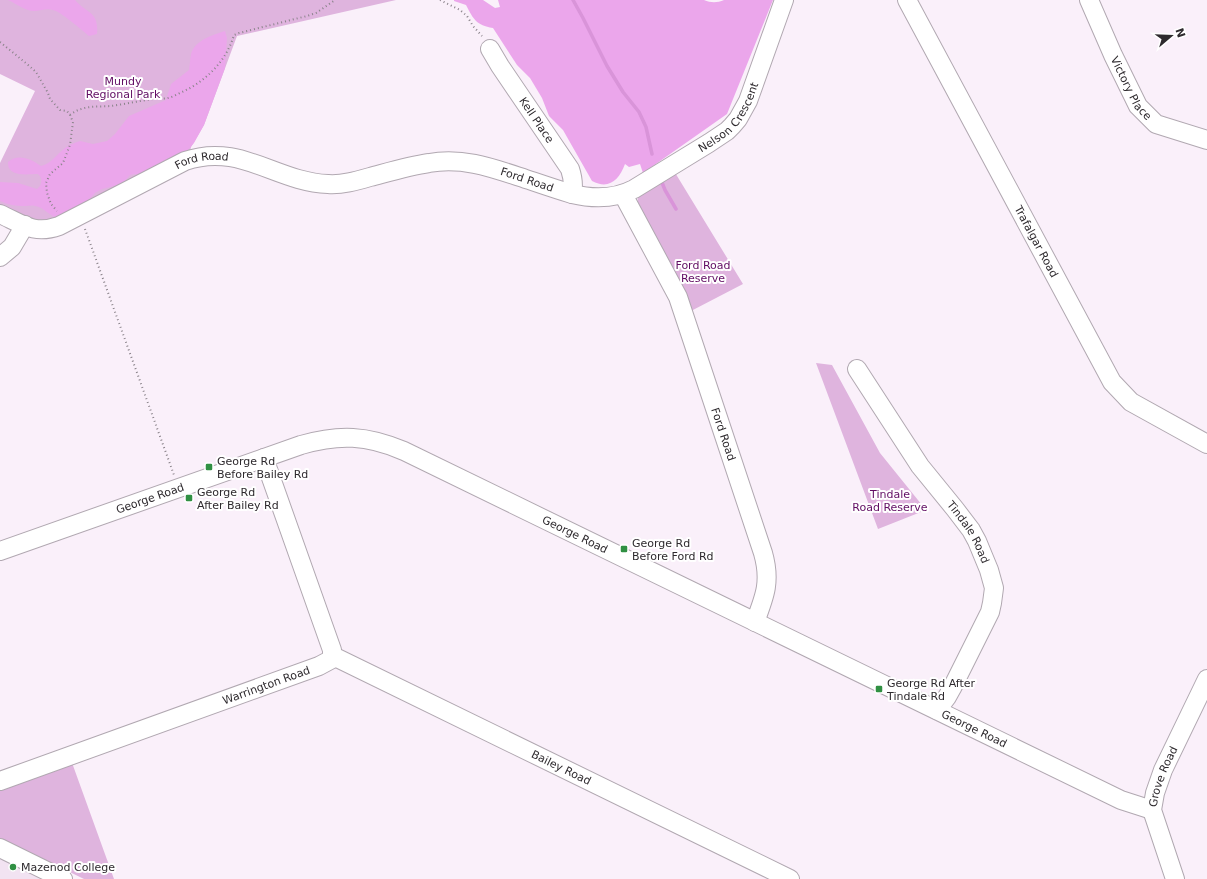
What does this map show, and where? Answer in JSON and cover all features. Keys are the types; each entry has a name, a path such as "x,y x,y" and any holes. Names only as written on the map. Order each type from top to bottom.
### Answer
{"street":[{"name":"Nelson Crescent","path":"624,194 709,143 727,131 738,119 748,101 784,0"},
{"name":"Trafalgar Road","path":"907,0 1112,382 1131,402 1207,444"},
{"name":"Victory Place","path":"1089,0 1113,55 1138,106 1156,124 1207,140"},
{"name":"Kell Place","path":"490,49 570,169 574,186 572,194"},
{"name":"Ford Road","path":"0,214 32,228 44,230 54,228 179,164 191,159 206,156 240,158 293,177 328,184 355,181 429,163 447,161 470,163 495,169 572,194 593,198 624,194 678,297 763,553 767,584 763,602 755,622"},
{"path":"0,256 12,247 25,225"},
{"name":"Tindale Road","path":"857,369 920,466 956,509 971,530 983,554 994,588 992,603 987,620 952,688 937,710"},
{"name":"George Road","path":"0,551 301,445 330,438 359,438 383,443 404,451 1121,800 1152,810"},
{"path":"264,458 333,656"},
{"name":"Warrington Road","path":"0,782 320,666 330,660 333,656"},
{"name":"Bailey Road","path":"333,656 790,879"},
{"name":"Grove Road","path":"1175,879 1152,810 1155,794 1163,770 1207,679"},
{"path":"0,848 64,879"}],"path":[{"path":"70,114 78,109 110,106 156,98 169,98 190,88 213,71 226,55 234,35 316,13 335,0"},
{"path":"440,0 460,10 467,16 490,49"},
{"path":"0,42 36,72 50,99 60,110 67,111 70,114 73,122 70,146 63,163 50,174 46,183 46,193 51,204 68,222"},
{"path":"85,228 174,475"}],"shaded area":[{"path":"8,0 75,0 94,17 96,21 97,34 89,36 56,11 48,9 31,11 24,9"},
{"path":"454,0 483,0 495,8 500,7 498,0 704,0 709,2 719,2 724,0 773,0 727,114 643,173 640,164 629,167 625,164 620,175 613,182 608,184 598,184 592,181 563,130 549,116 542,98 530,78 517,65 493,28 476,21 466,5"},
{"path":"225,31 227,38 225,68 204,125 194,143 184,155 164,161 147,172 138,175 130,175 122,184 102,189 95,193 84,205 58,218 38,207 15,205 0,201 0,182 18,183 37,189 41,182 41,178 38,174 14,173 11,171 8,162 12,159 20,157 29,159 41,166 51,161 67,147 80,141 93,144 107,141 115,134 129,116 166,100 171,84 189,70 191,54 196,45 215,34"},
{"name":"Mazenod College","path":"0,855 51,879 0,879"}],"green space":[{"name":"Mundy Regional Park","path":"0,0 396,0 237,36 204,125 191,147 190,152 60,218 35,221 0,206 0,163 35,91 0,74"},
{"name":"Ford Road Reserve","path":"674,171 743,284 691,311 637,204 638,197"},
{"name":"Tindale Road Reserve","path":"816,363 832,365 880,453 926,510 878,529"},
{"path":"71,760 114,879 84,879 0,838 0,786"}],"waterway":[{"path":"573,0 607,66 623,92 639,112 646,127 652,154"},
{"path":"661,180 676,209"}],"place":[{"name":"George Rd Before Bailey Rd","path":"209,467"},
{"name":"George Rd After Bailey Rd","path":"189,498"},
{"name":"George Rd Before Ford Rd","path":"624,549"},
{"name":"George Rd After Tindale Rd","path":"879,689"},
{"name":"Mazenod College","path":"13,867"}]}
